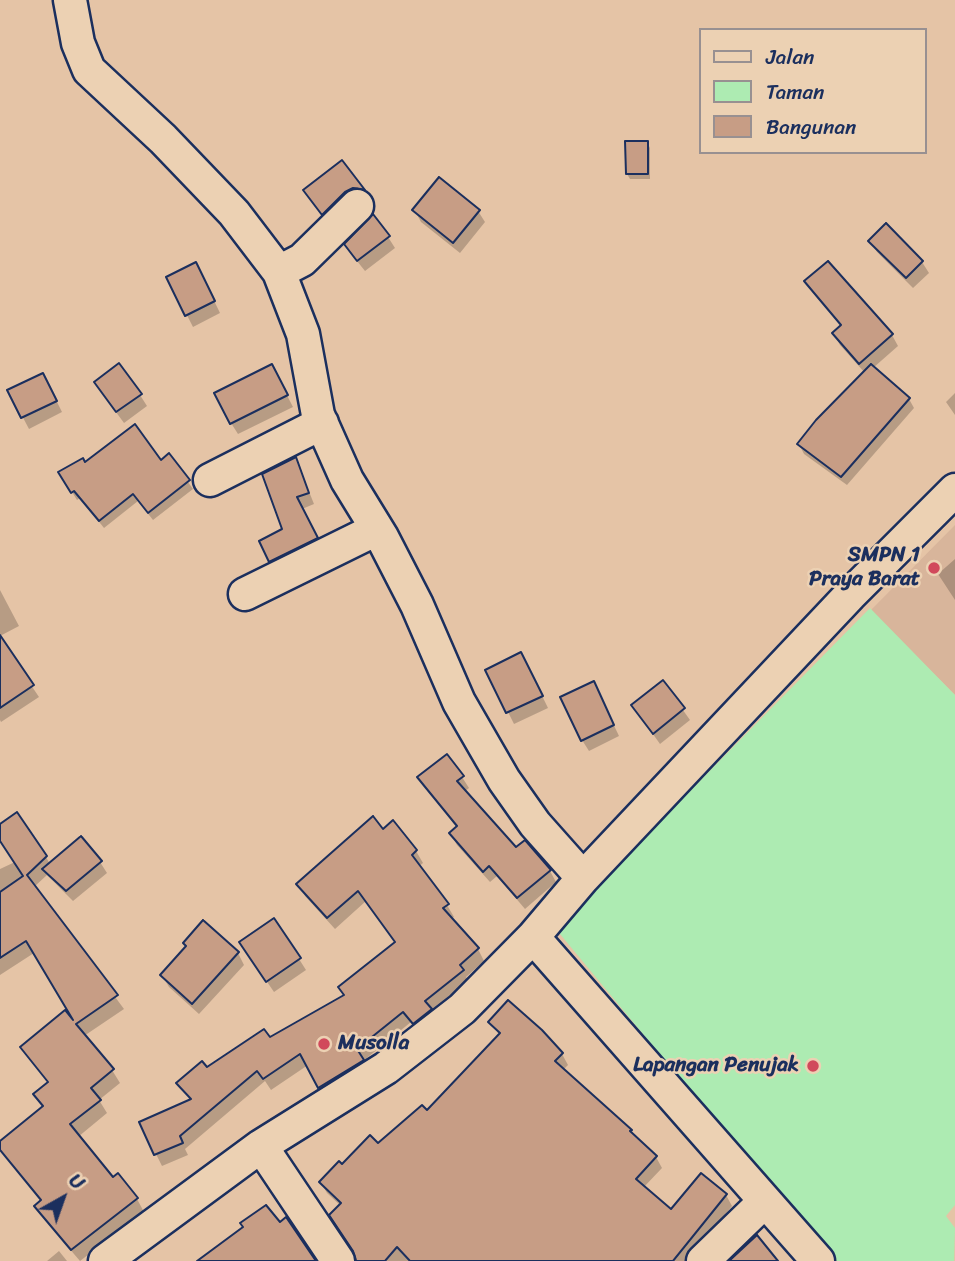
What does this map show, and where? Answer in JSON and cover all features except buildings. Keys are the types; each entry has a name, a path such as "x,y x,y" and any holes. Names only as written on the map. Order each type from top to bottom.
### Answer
{"street":[{"path":"70,0 78,43 89,70 163,139 234,213 279,272 303,334 322,423 347,480 377,529 417,605 459,702 504,780 535,824 583,878"},
{"path":"279,272 302,260 357,206"},
{"path":"210,480 322,423"},
{"path":"105,1261 261,1146 386,1068 462,1009 533,937 583,878 850,595 955,491"},
{"path":"245,594 377,529"},
{"path":"533,937 818,1261"},
{"path":"261,1146 338,1261"},
{"path":"703,1261 765,1201"}],"shaded area":[{"name":"SMPN 1 Praya Barat","path":"955,525 955,695 870,611"}],"green space":[{"name":"Lapangan Penujak","path":"870,608 955,695 955,1205 946,1216 955,1228 954,1261 831,1261 555,928"}],"place":[{"name":"SMPN 1 Praya Barat","path":"934,568"},
{"name":"Musolla","path":"324,1044"},
{"name":"Lapangan Penujak","path":"813,1066"}]}
